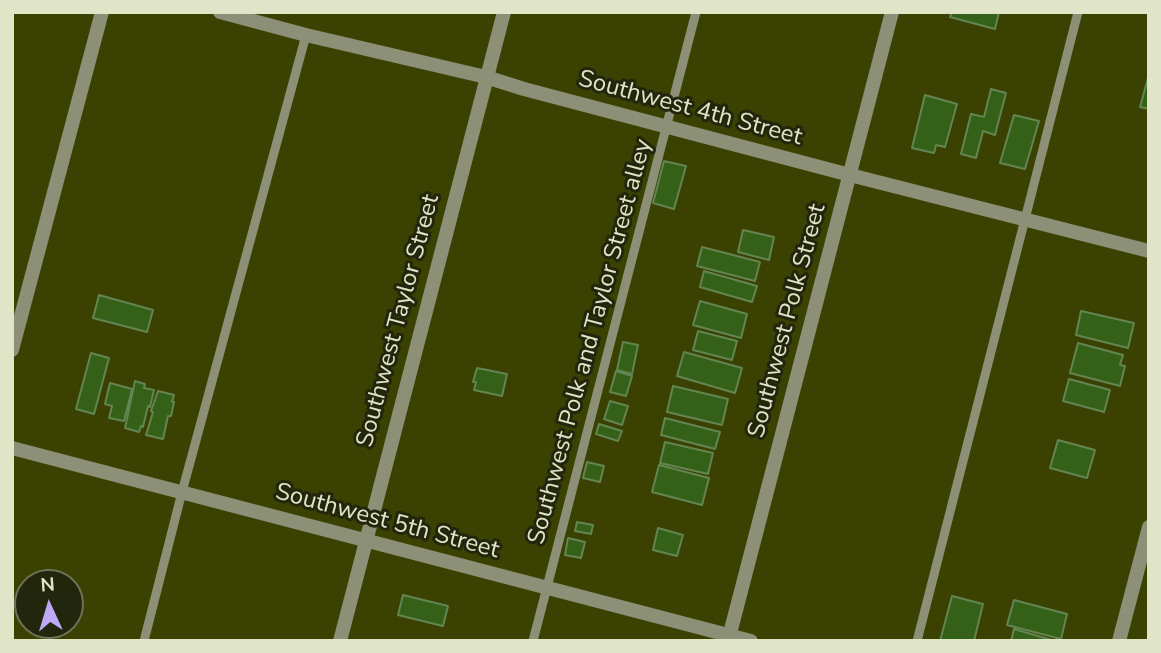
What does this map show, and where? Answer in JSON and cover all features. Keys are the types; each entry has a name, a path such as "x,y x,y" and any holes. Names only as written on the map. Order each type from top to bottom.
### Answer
{"street":[{"path":"12,351 102,12"},
{"name":"Southwest 4th Street","path":"220,12 486,77 850,176 1149,251"},
{"name":"Southwest Taylor Street","path":"340,641 504,12"},
{"name":"Southwest Polk Street","path":"729,638 892,12"},
{"name":"Southwest 5th Street","path":"12,448 547,587 729,638 751,641"},
{"path":"1119,641 1149,527"}],"lane":[{"name":"Southwest Polk and Taylor Street alley","path":"533,641 696,12"},
{"path":"917,641 1078,12"},
{"path":"144,641 306,35"}],"building":[{"path":"952,12 999,12 995,29 950,17"},
{"path":"1149,78 1149,109 1140,107"},
{"path":"991,89 1006,93 995,135 983,131 976,158 961,154 971,114 984,117"},
{"path":"925,95 957,104 945,147 936,145 934,153 912,148"},
{"path":"1014,115 1039,121 1025,169 1000,163"},
{"path":"664,161 686,166 674,209 653,203"},
{"path":"743,230 774,237 769,260 738,252"},
{"path":"702,247 760,262 755,281 697,266"},
{"path":"704,271 757,286 752,302 700,287"},
{"path":"99,295 153,310 147,332 93,318"},
{"path":"700,301 747,314 741,338 693,325"},
{"path":"1081,311 1134,323 1128,348 1076,335"},
{"path":"698,331 737,341 732,360 693,350"},
{"path":"623,342 638,345 632,374 617,370"},
{"path":"1078,343 1123,355 1120,365 1125,366 1120,386 1070,373"},
{"path":"684,352 742,368 735,393 677,376"},
{"path":"91,353 109,358 94,414 76,409"},
{"path":"477,368 507,374 502,396 474,390"},
{"path":"616,371 632,376 626,396 610,392"},
{"path":"1069,379 1110,390 1104,412 1063,401"},
{"path":"135,381 145,384 144,388 154,390 139,432 125,428"},
{"path":"110,383 132,389 124,421 109,418 112,406 105,404"},
{"path":"673,386 728,399 722,425 667,412"},
{"path":"158,391 174,395 171,416 168,416 163,439 146,435"},
{"path":"610,401 628,406 622,425 604,419"},
{"path":"665,418 720,432 715,449 661,435"},
{"path":"599,424 622,431 618,441 596,434"},
{"path":"1058,440 1095,450 1087,478 1050,468"},
{"path":"665,442 713,453 708,474 660,463"},
{"path":"587,462 604,466 600,482 583,478"},
{"path":"659,465 709,478 702,505 652,492"},
{"path":"577,522 593,525 591,534 575,531"},
{"path":"658,528 683,535 677,556 653,550"},
{"path":"568,538 585,542 581,558 565,555"},
{"path":"403,595 448,606 443,626 398,615"},
{"path":"952,596 983,604 974,641 940,641"},
{"path":"1014,600 1067,614 1061,639 1007,625"},
{"path":"1014,629 1055,641 1011,641"}]}
